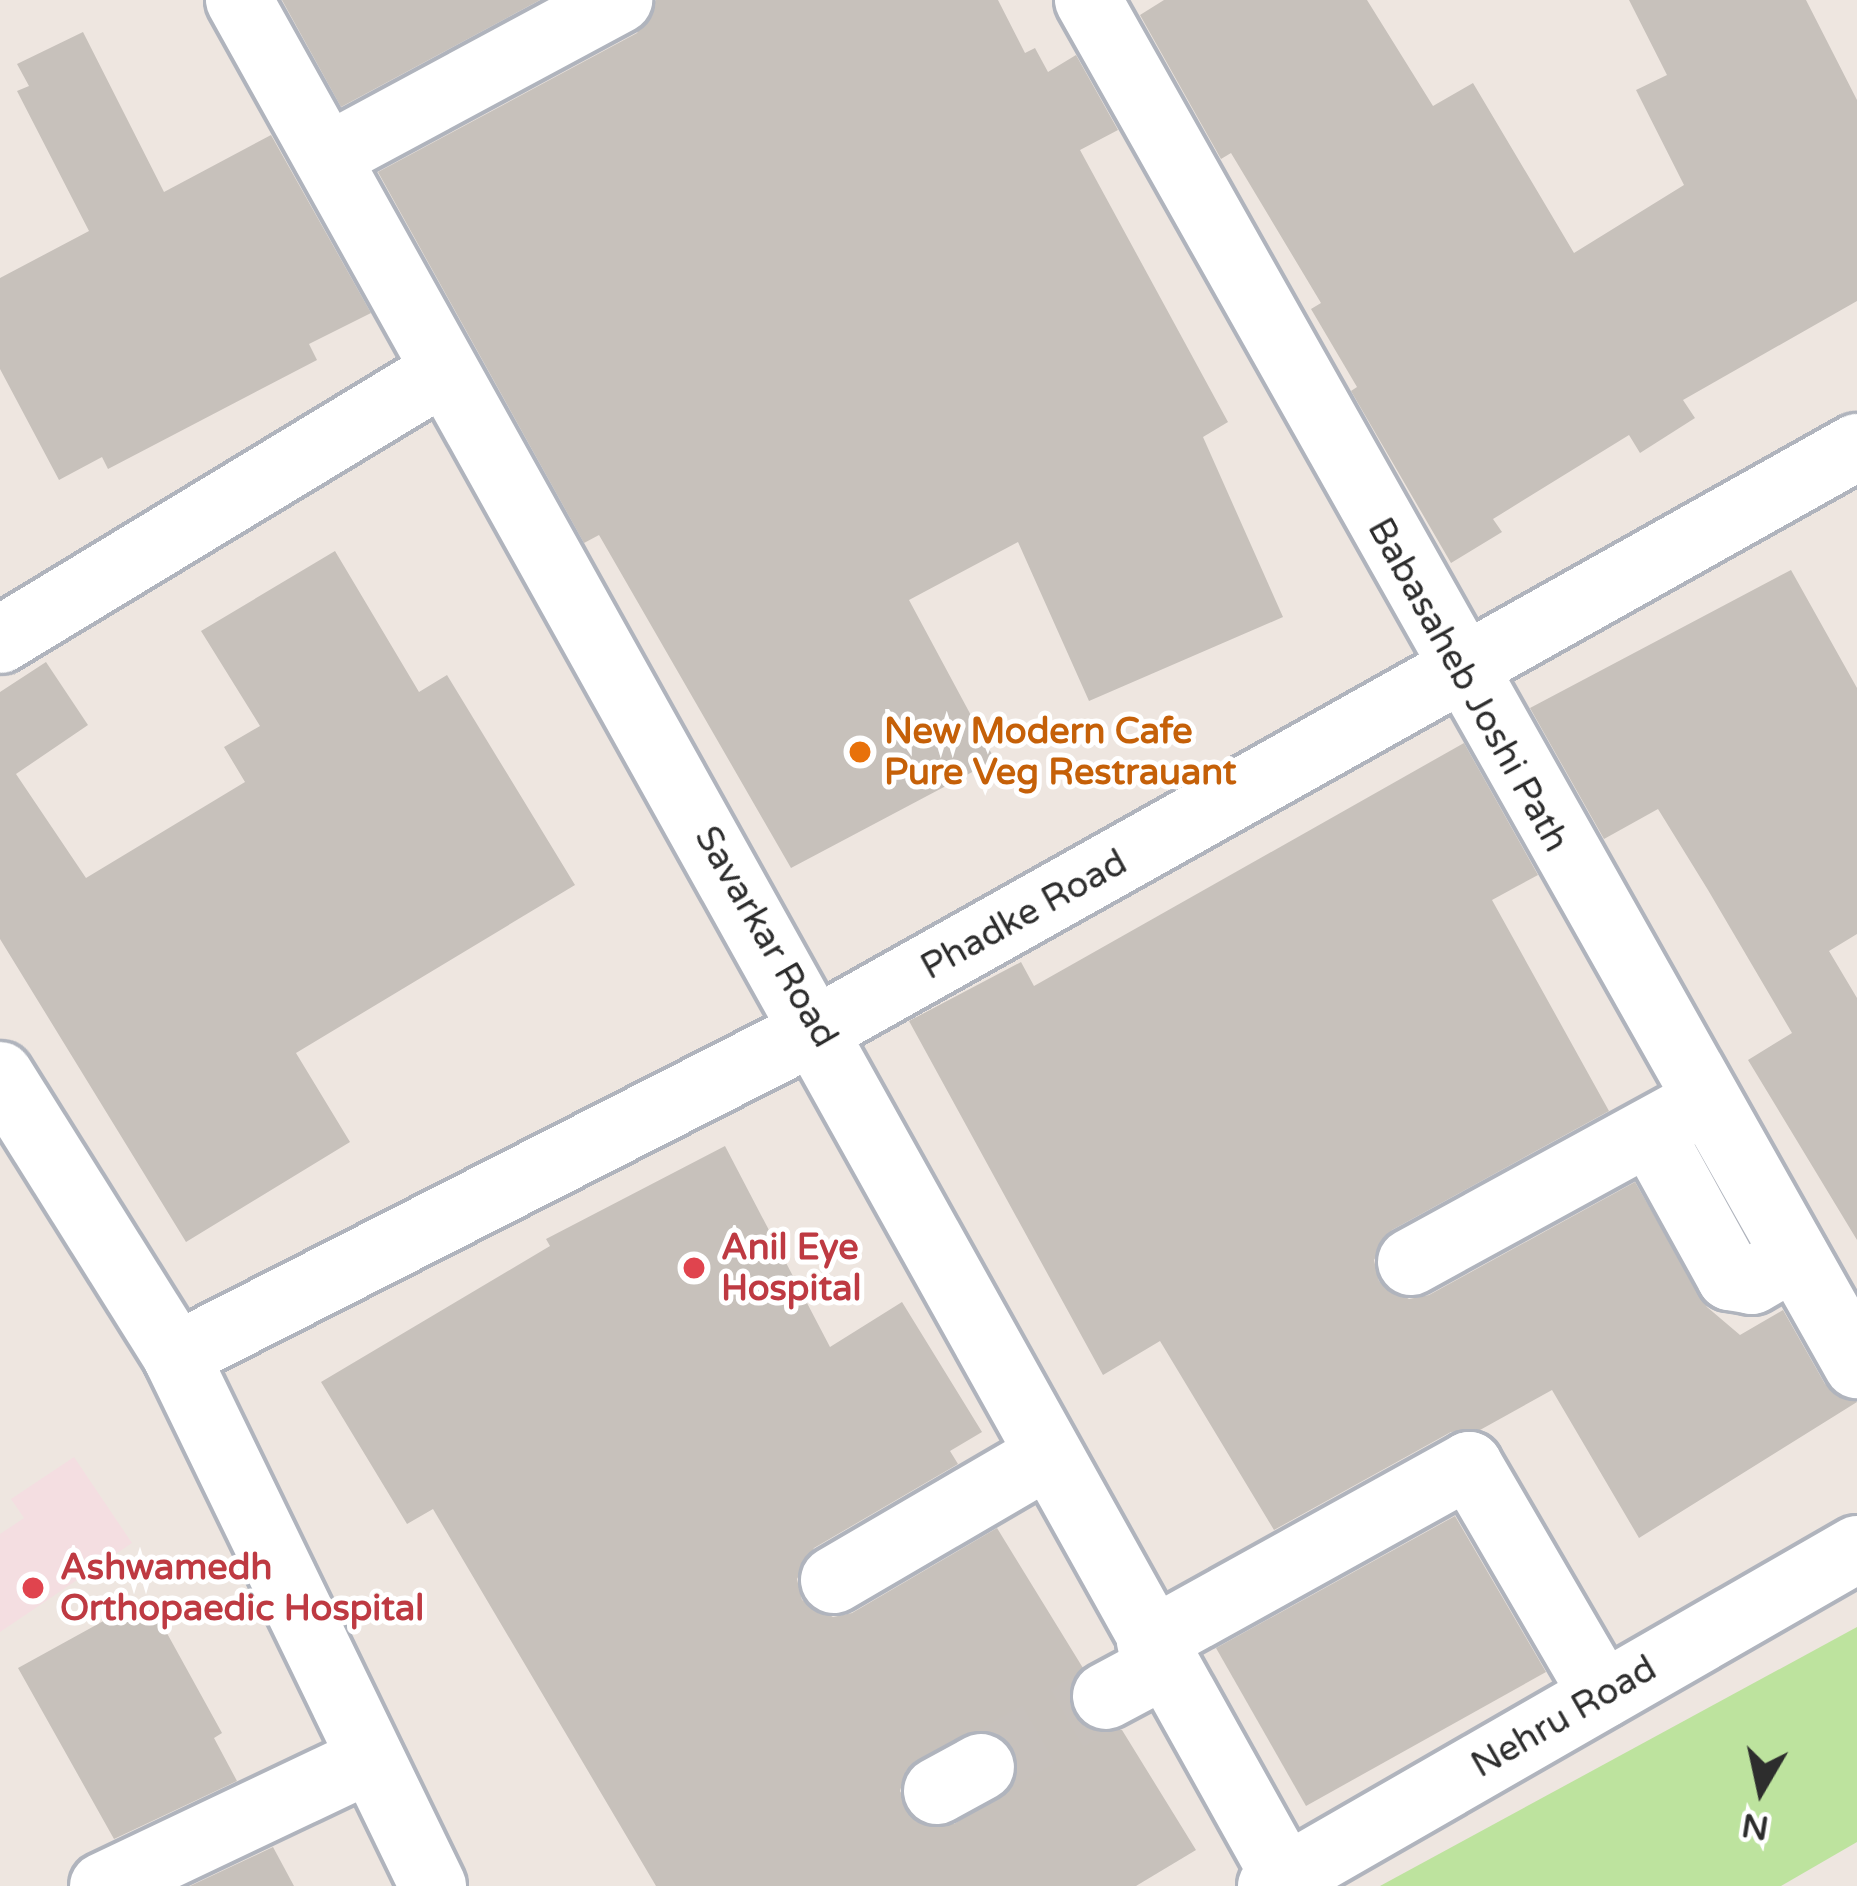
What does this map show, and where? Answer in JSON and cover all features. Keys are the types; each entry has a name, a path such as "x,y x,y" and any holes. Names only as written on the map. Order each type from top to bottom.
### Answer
{"street":[{"name":"Savarkar Road","path":"239,0 441,374 820,1028 1043,1458 1157,1653 1278,1882"},
{"path":"327,157 620,0"},
{"name":"Babasaheb Joshi Path","path":"1088,0 1460,673 1677,1117 1795,1256 1857,1365"},
{"path":"0,640 441,374"},
{"name":"Phadke Road","path":"176,1355 820,1028 1857,447"},
{"path":"0,1075 176,1355 433,1886"},
{"path":"1411,1262 1677,1117"},
{"path":"834,1580 1043,1458"},
{"path":"1106,1696 1157,1653 1469,1466 1603,1694"},
{"name":"Nehru Road","path":"1278,1882 1857,1549"},
{"path":"103,1886 370,1759"}],"shaded area":[{"name":"Ashwamedh Orthopaedic Hospital","path":"74,1457 132,1543 0,1632 0,1534 24,1518 11,1499"}],"green space":[{"path":"1857,1627 1857,1842 1781,1886 1380,1886"}],"building":[{"path":"282,0 540,0 341,107"},
{"path":"656,0 998,0 1025,53 1035,48 1048,72 1076,55 1118,130 1080,150 1228,422 1203,437 1283,617 1089,701 1018,542 909,600 995,760 791,868 599,535 584,543 378,172 637,33"},
{"path":"1164,0 1367,0 1433,106 1473,83 1574,253 1684,185 1636,90 1667,75 1629,0 1806,0 1857,100 1857,301 1683,400 1695,418 1640,453 1629,435 1493,519 1502,532 1451,563 1351,391 1357,387 1311,309 1321,303 1231,153 1221,159 1140,15"},
{"path":"83,32 164,192 271,135 371,313 309,344 317,360 108,469 102,457 59,480 0,369 0,278 89,231 17,91 29,86 17,64"},
{"path":"335,551 419,692 447,675 575,885 296,1053 350,1142 186,1242 0,939 0,692 46,662 88,725 16,774 86,878 245,782 224,747 260,726 201,631"},
{"path":"1791,570 1857,688 1857,934 1829,951 1857,998 1857,1240 1748,1060 1792,1033 1708,890 1658,809 1604,839 1530,708"},
{"path":"1464,743 1538,875 1492,900 1609,1111 1392,1230 1374,1260 1379,1281 1409,1299 1429,1295 1635,1182 1707,1307 1740,1335 1783,1310 1825,1384 1857,1402 1639,1538 1552,1390 1480,1430 1451,1432 1274,1530 1160,1341 1103,1375 909,1021 1021,962 1034,986"},
{"path":"725,1146 830,1347 902,1302 982,1432 950,1451 958,1464 814,1548 797,1579 802,1600 833,1617 852,1613 997,1528 1083,1668 1069,1694 1074,1715 1087,1728 1122,1730 1196,1850 1136,1886 656,1886 433,1509 407,1524 321,1382 550,1246 546,1239","holes":["983,1730 1014,1750 1012,1787 954,1824 917,1822 900,1791 906,1771"]},
{"path":"1455,1516 1546,1672 1306,1806 1216,1648"},
{"path":"147,1597 222,1733 214,1738 237,1781 114,1839 18,1668"},
{"path":"273,1847 294,1886 190,1886"}],"tunnel":[{"path":"981,1767 1106,1696"}],"place":[{"name":"New Modern Cafe Pure Veg Restrauant","path":"860,752"},
{"name":"Anil Eye Hospital","path":"694,1268"},
{"name":"Ashwamedh Orthopaedic Hospital","path":"33,1588"}]}
